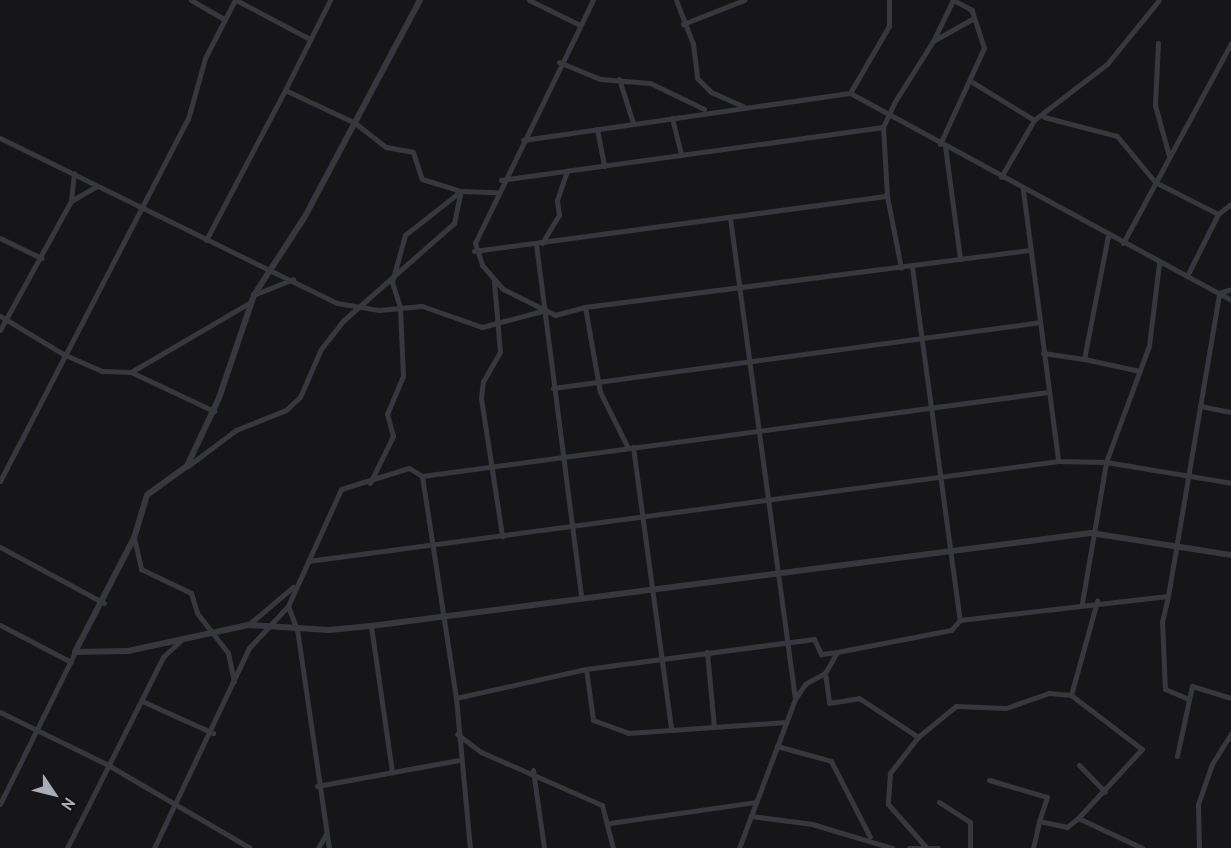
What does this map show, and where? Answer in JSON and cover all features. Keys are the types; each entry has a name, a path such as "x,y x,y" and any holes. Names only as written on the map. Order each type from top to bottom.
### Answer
{"street":[{"path":"191,0 224,19"},
{"path":"0,479 63,354 142,210 195,103 205,58 236,0 310,39"},
{"path":"206,240 330,0"},
{"path":"187,466 214,411 254,295 270,267 304,219 420,0"},
{"path":"529,0 578,24"},
{"path":"474,251 501,180 523,140 578,24 593,0"},
{"path":"676,0 701,84 746,107"},
{"path":"683,24 744,0"},
{"path":"850,93 889,26 889,0"},
{"path":"501,180 883,127 891,118 894,103 933,41 953,0 972,10 984,48 972,82 943,145 960,259"},
{"path":"1001,177 1034,120 1044,117 1126,45 1159,0"},
{"path":"933,41 974,18"},
{"path":"1158,43 1155,105 1169,156"},
{"path":"1123,243 1231,43"},
{"path":"559,62 600,79 619,79 661,87 705,110"},
{"path":"619,79 633,123"},
{"path":"972,82 1034,120"},
{"path":"285,90 355,123 386,147 413,152 422,179 461,191 496,192"},
{"path":"523,140 672,118 705,110 850,93 1023,190 1231,300"},
{"path":"1044,117 1117,136 1155,182 1218,214"},
{"path":"672,118 681,155"},
{"path":"883,127 887,196 901,268"},
{"path":"597,129 604,166"},
{"path":"0,138 74,173 95,187 142,210 270,267 337,303 363,305 379,310 400,307 442,310 482,327 546,310"},
{"path":"567,171 556,200 559,215 539,243 561,456 573,525 581,597"},
{"path":"0,330 71,201 74,173"},
{"path":"71,201 95,187"},
{"path":"1023,190 1058,461"},
{"path":"0,804 75,652 104,603 134,538 147,495 236,430 286,410 300,397 321,349 363,305 392,282 454,223 461,191"},
{"path":"369,484 393,436 387,414 403,376 400,307 392,282 405,235 461,191"},
{"path":"474,251 887,196"},
{"path":"1187,276 1218,214 1231,204"},
{"path":"730,218 771,499 795,699"},
{"path":"1084,359 1108,236"},
{"path":"0,238 41,258"},
{"path":"494,282 555,315 585,307 741,290 1029,250"},
{"path":"474,251 494,282 500,321 500,352 483,381 481,398 502,536"},
{"path":"1082,603 1091,533 1106,462 1149,346 1159,263"},
{"path":"912,267 944,479 960,620"},
{"path":"254,295 293,279"},
{"path":"1220,293 1231,289"},
{"path":"1186,698 1165,689 1162,621 1220,293"},
{"path":"131,372 251,302"},
{"path":"585,307 598,380 631,448 671,727"},
{"path":"0,316 63,354 102,371 131,372 214,411"},
{"path":"553,388 750,357 1040,322"},
{"path":"1043,353 1140,371"},
{"path":"154,848 213,733 249,648 272,628 288,606 294,586 341,489 369,484 409,468 422,476 1048,392"},
{"path":"1200,406 1231,412"},
{"path":"308,561 432,547 573,525 771,499 944,479 1058,461 1106,462 1231,483"},
{"path":"422,476 441,615 456,698 458,760 470,848"},
{"path":"75,652 128,651 182,639 212,629 248,625 297,629 371,626 441,615 1091,533 1231,555"},
{"path":"134,538 141,569 185,588 228,653 234,683"},
{"path":"0,547 104,603"},
{"path":"248,625 294,586"},
{"path":"456,698 586,669 660,658 790,644 814,639 821,654 951,630 960,620 1097,601 1168,596"},
{"path":"1071,695 1097,601"},
{"path":"288,606 297,629 317,786 329,848"},
{"path":"0,625 70,662"},
{"path":"371,626 392,771"},
{"path":"67,848 163,657 182,639"},
{"path":"707,652 714,727"},
{"path":"739,848 795,699 805,684 825,673 837,652"},
{"path":"586,669 593,720 628,733 671,727 714,727 787,722"},
{"path":"825,673 829,703 859,698 918,737"},
{"path":"1177,756 1186,698 1192,686 1231,698"},
{"path":"926,846 888,804 890,773 918,737 956,706 1006,708 1048,693 1071,695 1142,749 1105,792 1067,827 1039,821"},
{"path":"142,701 213,733"},
{"path":"0,712 108,765 176,804 242,846 250,848"},
{"path":"457,734 481,752 533,771 602,805 610,823 613,848"},
{"path":"1199,848 1198,804 1212,764 1231,734"},
{"path":"777,746 831,761 870,837"},
{"path":"317,786 458,760"},
{"path":"1079,765 1105,792"},
{"path":"533,771 544,848"},
{"path":"989,780 1047,797 1033,848"},
{"path":"610,823 756,802"},
{"path":"939,802 970,822 970,848"},
{"path":"751,816 870,837 892,848"},
{"path":"1078,818 1142,848"},
{"path":"318,848 326,832"},
{"path":"909,848 926,846 938,848"}]}
